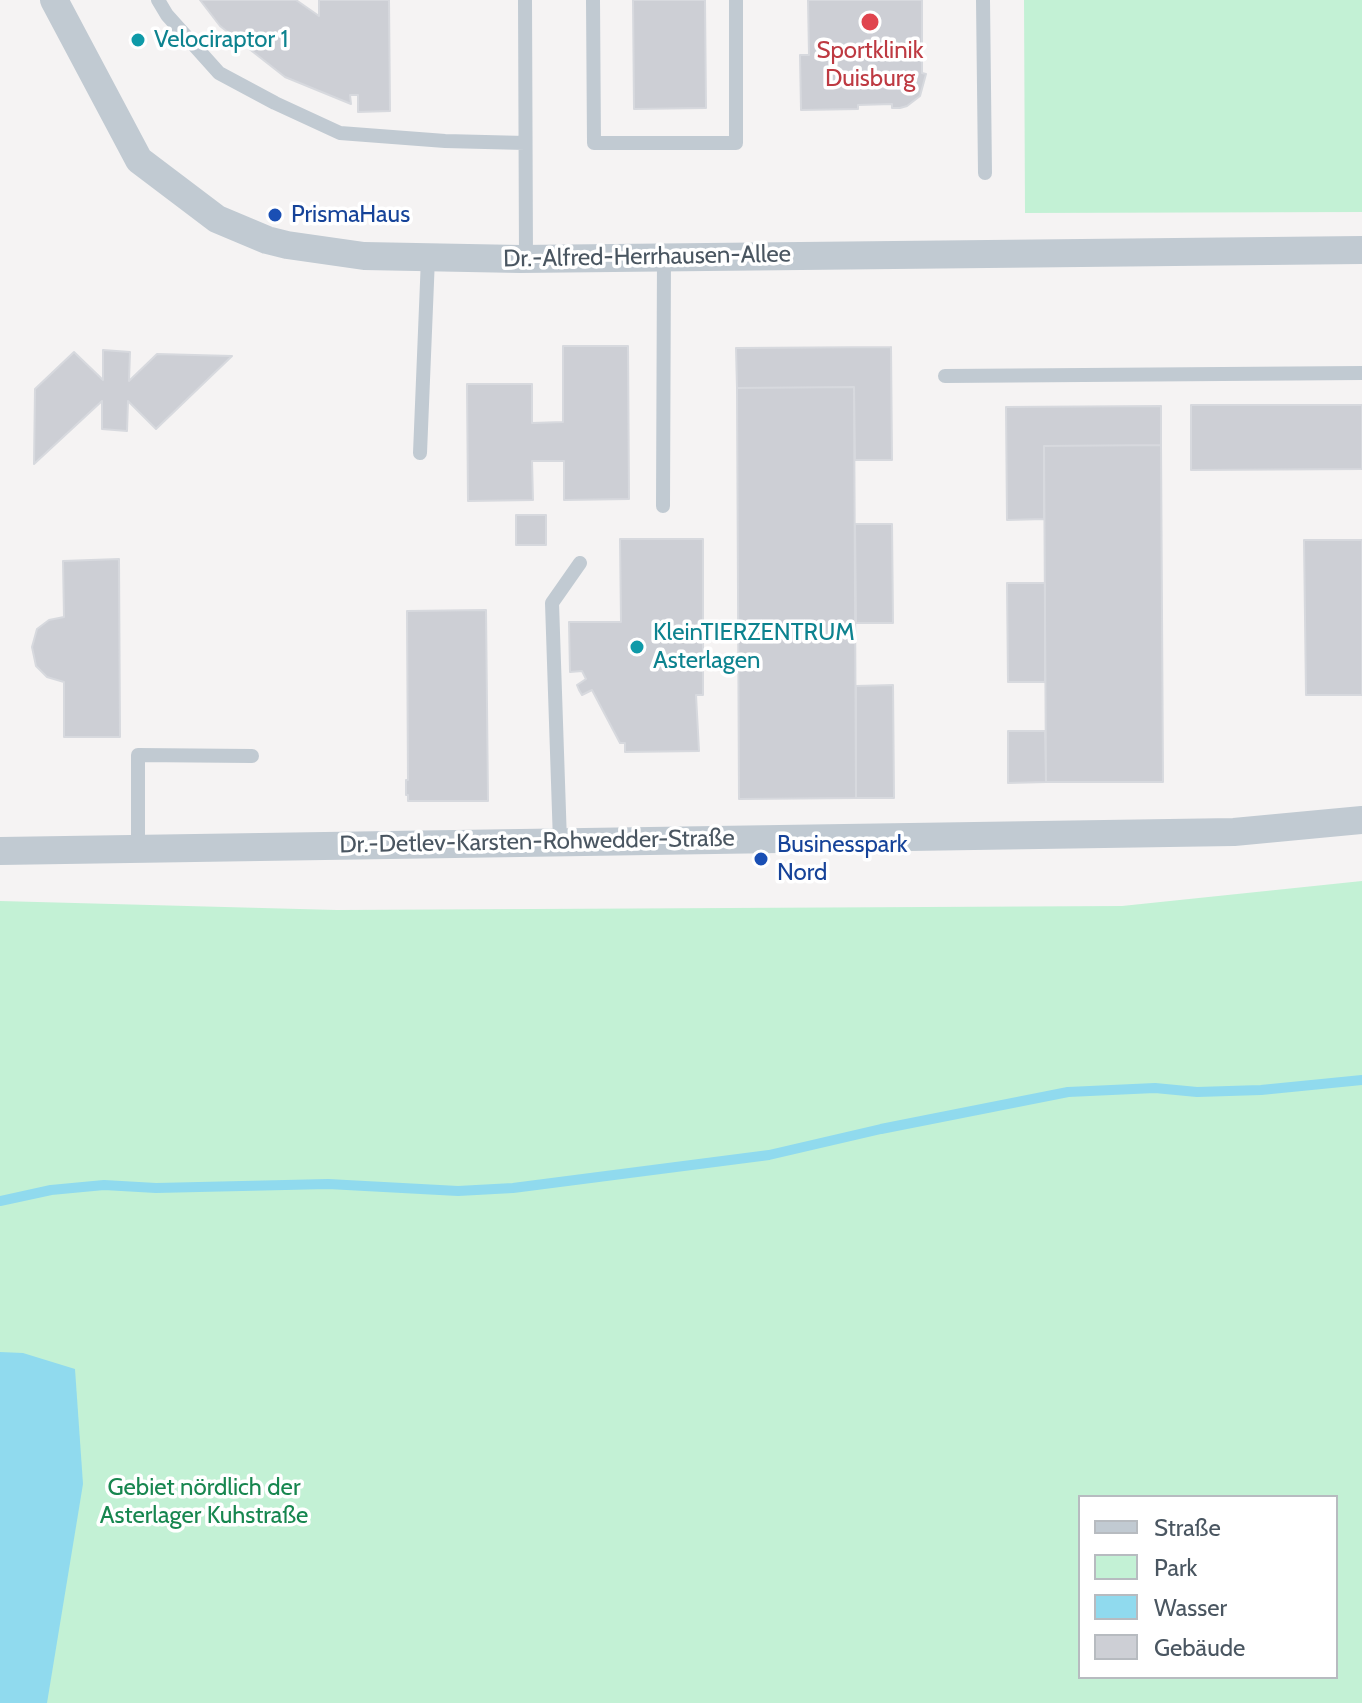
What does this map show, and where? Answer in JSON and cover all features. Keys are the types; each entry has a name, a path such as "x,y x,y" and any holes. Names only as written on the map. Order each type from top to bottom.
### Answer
{"street":[{"name":"Dr.-Alfred-Herrhausen-Allee","path":"54,0 139,160 217,219 287,245 364,256 428,258 1362,250"},
{"name":"Dr.-Detlev-Karsten-Rohwedder-Straße","path":"0,851 1234,832 1362,820"}],"lane":[{"path":"158,0 167,15 219,73 340,133 525,143"},
{"path":"525,0 526,258"},
{"path":"593,0 594,143 736,143 736,0"},
{"path":"983,0 985,173"},
{"path":"663,506 664,257"},
{"path":"420,453 428,258"},
{"path":"945,376 1362,373"},
{"path":"560,842 552,603 580,563"},
{"path":"138,849 138,755 252,756"}],"green space":[{"path":"1024,0 1362,0 1362,212 1025,213"},
{"name":"Gebiet nördlich der Asterlager Kuhstraße","path":"1362,881 1362,1703 0,1703 0,901 337,910 1122,906"}],"water":[{"path":"0,1352 23,1353 75,1369 83,1484 47,1703 0,1703"}],"building":[{"path":"200,0 296,0 319,16 319,0 389,0 390,111 358,112 358,95 350,95 351,104 285,77 220,26"},
{"path":"633,0 705,0 706,108 634,109"},
{"path":"808,0 922,0 922,73 926,74 920,96 900,108 892,108 892,104 858,105 858,109 801,110 800,55 809,55"},
{"path":"563,346 628,346 629,499 564,500 564,461 532,461 533,500 468,501 467,384 532,384 532,423 563,422"},
{"path":"891,347 892,460 855,460 854,387 737,388 736,348"},
{"path":"103,350 130,352 129,381 157,354 232,356 156,429 128,401 127,431 102,429 102,401 34,464 35,389 74,352 103,380"},
{"path":"854,387 856,798 739,799 737,388"},
{"path":"1191,405 1362,405 1362,469 1191,470"},
{"path":"1161,406 1161,445 1044,446 1044,519 1007,520 1006,407"},
{"path":"1161,445 1163,782 1046,782 1044,446"},
{"path":"516,515 546,515 546,545 516,545"},
{"path":"855,524 892,524 893,623 856,623"},
{"name":"KleinTIERZENTRUM Asterlagen","path":"620,539 703,539 703,695 696,695 699,751 625,752 625,743 620,743 592,690 582,695 579,690 577,685 586,679 582,671 570,672 569,622 621,622"},
{"path":"1304,540 1362,540 1362,695 1306,695"},
{"path":"119,559 120,737 64,737 64,682 47,677 36,666 32,647 37,629 49,620 64,617 63,561"},
{"path":"1007,583 1045,583 1045,682 1008,682"},
{"path":"486,610 488,801 408,801 407,611"},
{"path":"893,685 894,798 856,798 856,686"},
{"path":"1008,731 1045,731 1046,782 1008,783"}],"waterway":[{"path":"0,1201 51,1190 104,1185 156,1188 328,1184 458,1191 513,1188 769,1155 1068,1092 1155,1088 1197,1092 1261,1090 1362,1080"}],"place":[{"name":"Sportklinik Duisburg","path":"870,22"},
{"name":"Velociraptor 1","path":"138,40"},
{"name":"PrismaHaus","path":"275,215"},
{"name":"KleinTIERZENTRUM Asterlagen","path":"637,647"},
{"name":"Businesspark Nord","path":"761,859"}]}
